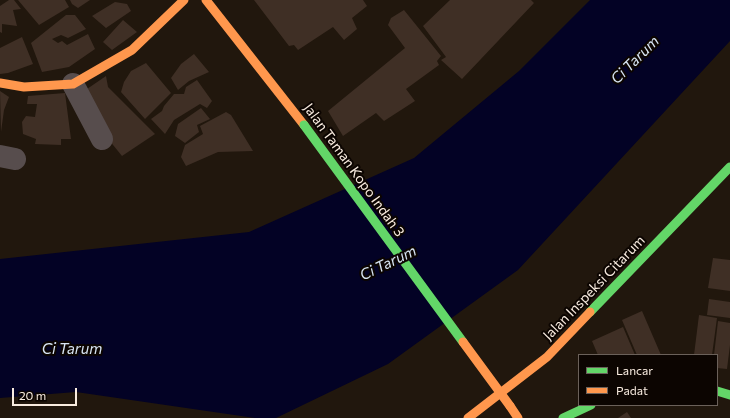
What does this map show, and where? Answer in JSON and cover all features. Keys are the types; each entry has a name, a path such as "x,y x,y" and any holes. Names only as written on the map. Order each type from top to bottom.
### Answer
{"street":[{"path":"0,83 24,87 74,84 132,50 184,0"},
{"name":"Jalan Taman Kopo Indah 3","path":"206,0 304,125 518,418"},
{"path":"74,84 102,139"},
{"name":"Jalan Inspeksi Citarum","path":"468,418 547,357 730,167"},
{"path":"718,392 730,395"},
{"path":"563,418 589,406"},
{"path":"583,418 589,406"}],"water":[{"name":"Ci Tarum","path":"590,0 730,0 730,41 518,270 388,364 276,418 255,418 76,392 0,398 0,259 249,232 414,158 519,71"}],"building":[{"path":"9,0 14,0 21,9 13,10 17,26 2,24 2,33 0,32 0,6"},
{"path":"18,0 65,0 69,7 39,25"},
{"path":"70,0 90,0 78,8 72,4"},
{"path":"254,0 363,0 367,6 352,18 357,29 344,40 333,27 298,50 294,45 289,46"},
{"path":"450,0 531,0 534,3 462,79 441,60 446,57 423,26"},
{"path":"115,2 127,4 131,11 106,28 92,16"},
{"path":"404,10 441,56 437,61 439,65 406,89 415,101 384,121 376,113 343,136 328,111 405,48 388,25 391,18"},
{"path":"66,15 75,15 86,29 68,38 61,35 52,39 58,43 62,41 67,45 88,34 95,49 69,67 42,72 31,43"},
{"path":"123,20 137,32 112,50 103,42"},
{"path":"22,37 33,64 8,73 0,74 0,48"},
{"path":"194,54 209,72 189,81 178,90 171,78 181,64"},
{"path":"146,63 171,93 145,119 121,92 124,82 131,71"},
{"path":"106,76 108,87 155,134 122,156 109,140 87,89"},
{"path":"197,80 212,101 207,108 200,104 174,120 165,134 151,119 162,111 164,106 174,94 184,94 186,87"},
{"path":"0,91 9,97 4,110 1,132"},
{"path":"65,93 71,139 61,139 61,145 35,144 36,139 23,134 22,122 26,116 35,117 37,104 27,104 28,96"},
{"path":"201,108 210,119 197,125 199,132 185,143 175,136 178,124"},
{"path":"226,112 231,115 253,151 218,152 186,166 181,157 185,145 203,134 200,126"},
{"path":"713,258 730,260 730,291 708,288"},
{"path":"709,299 730,302 730,318 707,315"},
{"path":"642,311 661,354 637,354 622,320"},
{"path":"699,315 717,318 712,354 694,354"},
{"path":"718,321 730,323 730,345 727,369 718,368 718,354 714,354"},
{"path":"623,327 635,354 598,354 592,341"},
{"path":"627,412 631,418 618,418"}],"traffic: fast":[{"path":"304,125 463,342"},
{"path":"590,312 730,167"},
{"path":"718,391 730,395"},
{"path":"563,418 589,406"}],"traffic: slow":[{"path":"0,83 24,87 73,84 132,50 184,0"},
{"path":"206,0 304,125"},
{"path":"468,418 547,357 590,312"},
{"path":"463,342 510,406"},
{"path":"510,406 518,418"}]}
